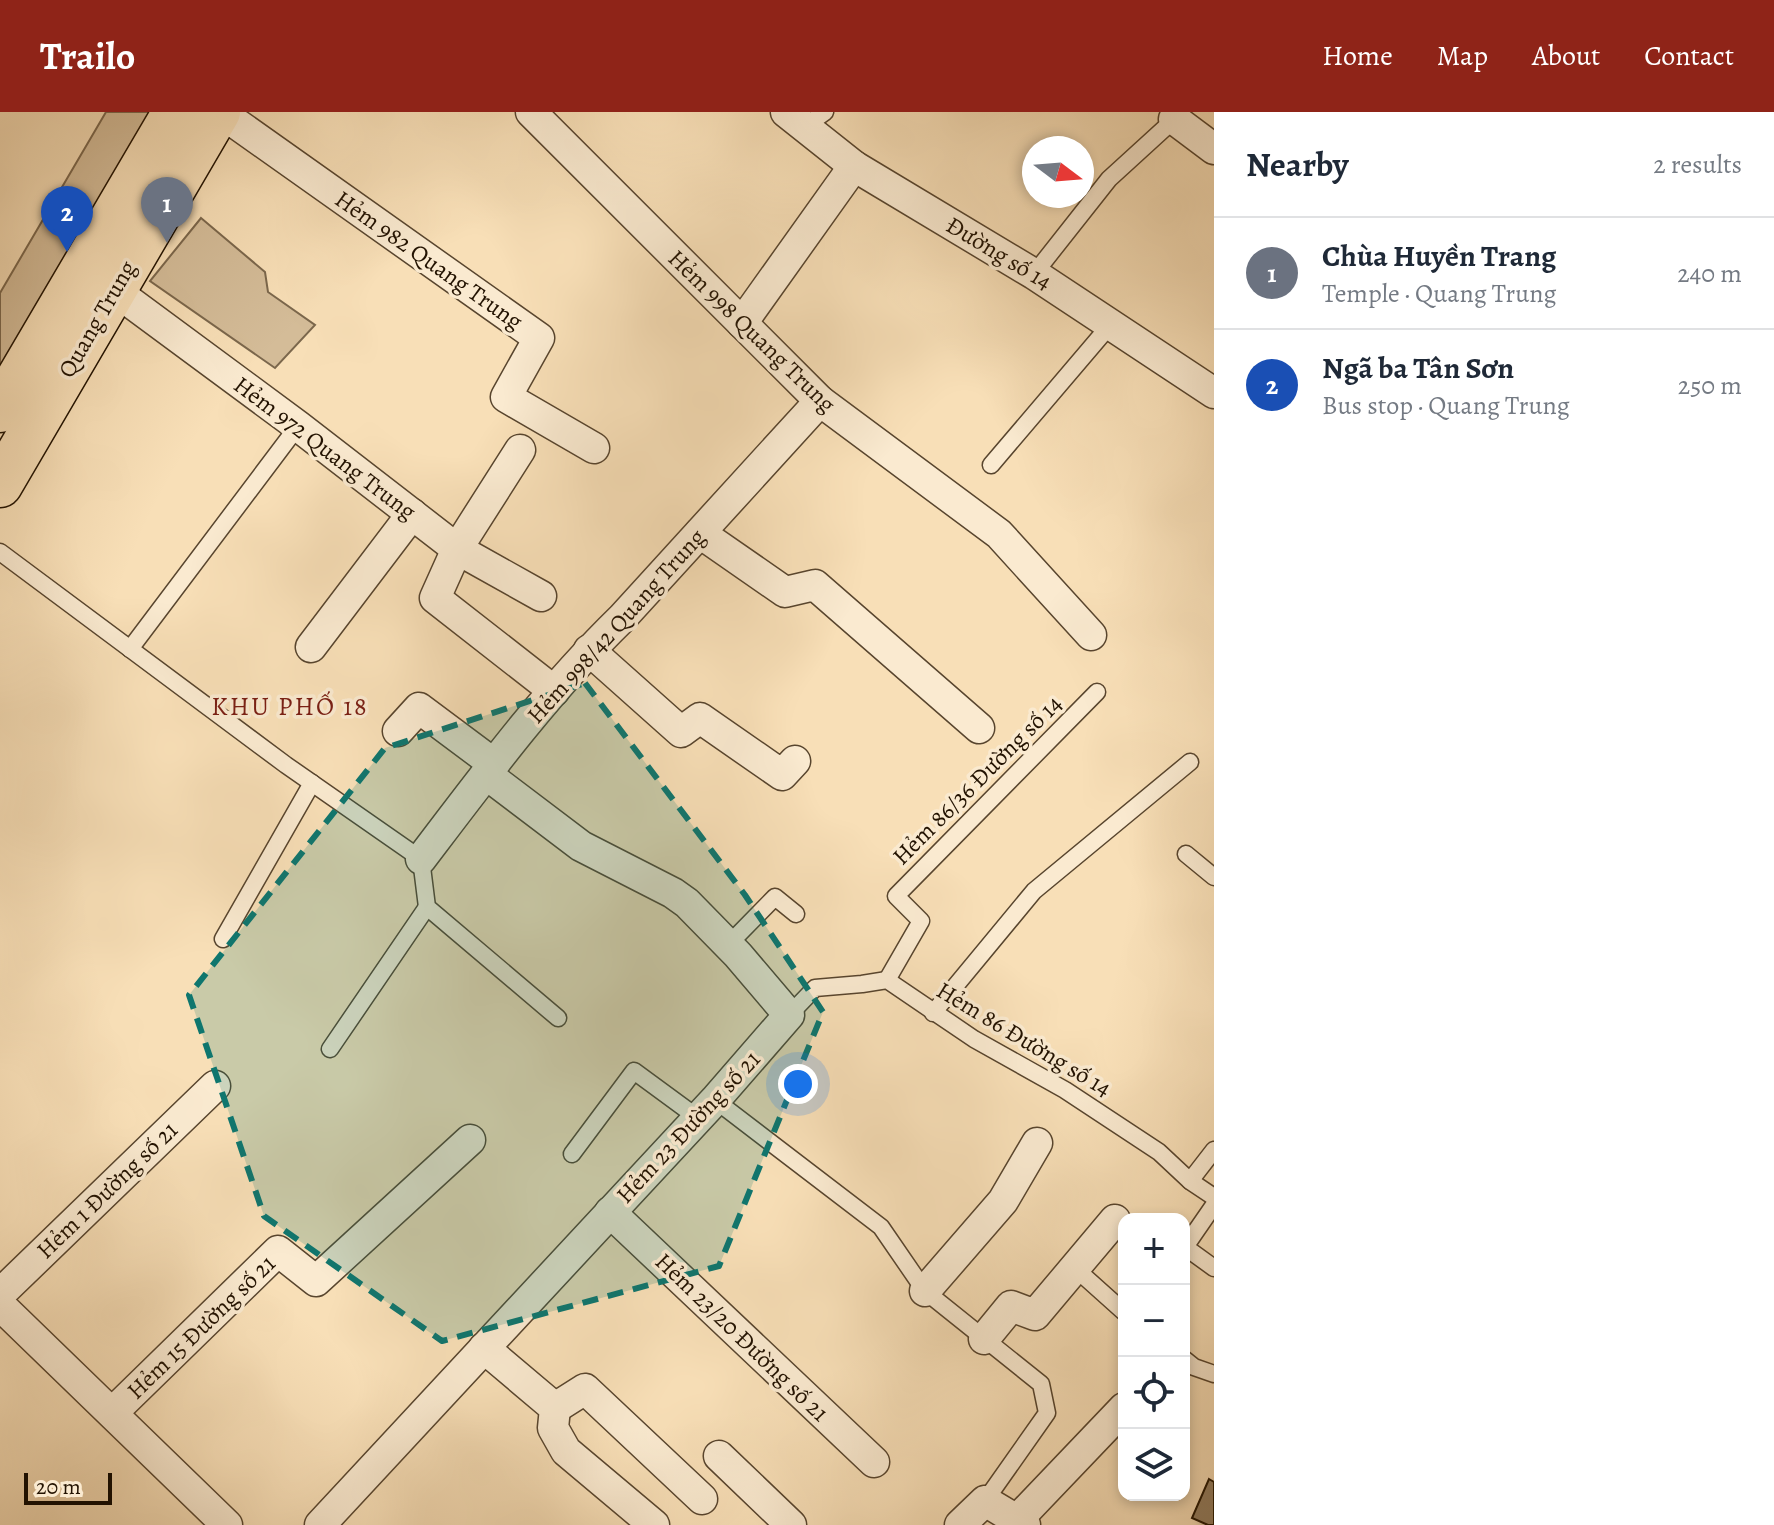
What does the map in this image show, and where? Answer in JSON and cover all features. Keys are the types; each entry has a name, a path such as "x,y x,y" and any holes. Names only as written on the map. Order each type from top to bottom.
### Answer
{"main road":[{"name":"Quang Trung","path":"0,410 175,112"},
{"name":"Quang Trung","path":"0,485 219,112"}],"street":[{"name":"Hẻm 982 Quang Trung","path":"219,112 539,338 506,397 594,448"},
{"name":"Hẻm 998 Quang Trung","path":"531,112 820,401 999,534 1091,635"},
{"path":"1178,116 1214,149"},
{"name":"Đường số 14","path":"805,117 854,166 1034,274 1214,393"},
{"path":"742,323 854,166"},
{"name":"Hẻm 972 Quang Trung","path":"114,290 457,549 541,596"},
{"name":"Hẻm 998/42 Quang Trung","path":"421,859 490,769 589,650 622,618 820,401"},
{"path":"520,450 457,549 435,598 554,691"},
{"path":"311,647 412,514"},
{"path":"700,533 785,592 815,585 979,728"},
{"path":"589,650 681,732 700,718 782,775 795,761"},
{"path":"398,731 419,708 581,846 687,903 789,1015"},
{"name":"Hẻm 23 Đường số 21","path":"320,1525 707,1109 789,1015"},
{"name":"Hẻm 1 Đường số 21","path":"0,1294 215,1086"},
{"name":"Hẻm 15 Đường số 21","path":"112,1413 278,1251 316,1281 470,1140"},
{"path":"925,1291 1003,1201 1037,1143"},
{"name":"Hẻm 23/20 Đường số 21","path":"610,1212 874,1462"},
{"path":"984,1339 1011,1306 1035,1315 1115,1220"},
{"path":"0,1305 227,1525"},
{"path":"484,1348 555,1408"},
{"path":"555,1408 585,1389 702,1499"},
{"path":"555,1408 553,1428 566,1451 654,1525"},
{"path":"960,1525 985,1501 1022,1522 1118,1415"},
{"path":"719,1456 791,1525"}],"lane":[{"path":"1034,274 1109,179 1178,116"},
{"path":"991,465 1111,324"},
{"path":"130,649 298,426"},
{"path":"0,552 312,783 421,859 427,907 330,1049"},
{"name":"Hẻm 86/36 Đường số 14","path":"887,980 921,921 896,896 1097,692"},
{"path":"933,1013 1034,891 1190,762"},
{"path":"223,939 312,783"},
{"path":"1186,854 1214,877"},
{"path":"728,945 775,897 796,914"},
{"path":"427,907 558,1018"},
{"path":"789,1015 815,988 887,980"},
{"name":"Hẻm 86 Đường số 14","path":"887,980 974,1039 1065,1090 1159,1152 1190,1181 1214,1197"},
{"path":"572,1154 634,1071 707,1109 881,1227 925,1291 1041,1384 1047,1413 985,1501"},
{"path":"1190,1181 1214,1150"},
{"path":"1190,1240 1214,1205"},
{"path":"1190,1251 1214,1268"},
{"path":"1076,1269 1118,1307"},
{"path":"1190,1364 1214,1374"}],"highlighted area":[{"path":"585,683 745,895 823,1012 719,1266 442,1341 264,1216 189,995 385,748"}],"shaded area":[{"path":"106,112 153,112 0,374 0,293"},
{"path":"201,218 265,272 268,292 315,325 275,368 150,281"}],"building":[{"path":"1209,1479 1214,1482 1214,1525 1192,1518"}],"place":[{"name":"Chùa Huyền Trang","path":"167,243"},
{"name":"Ngã ba Tân Sơn","path":"67,252"}],"district":[{"name":"KHU PHỐ 18","path":"290,706"}]}
